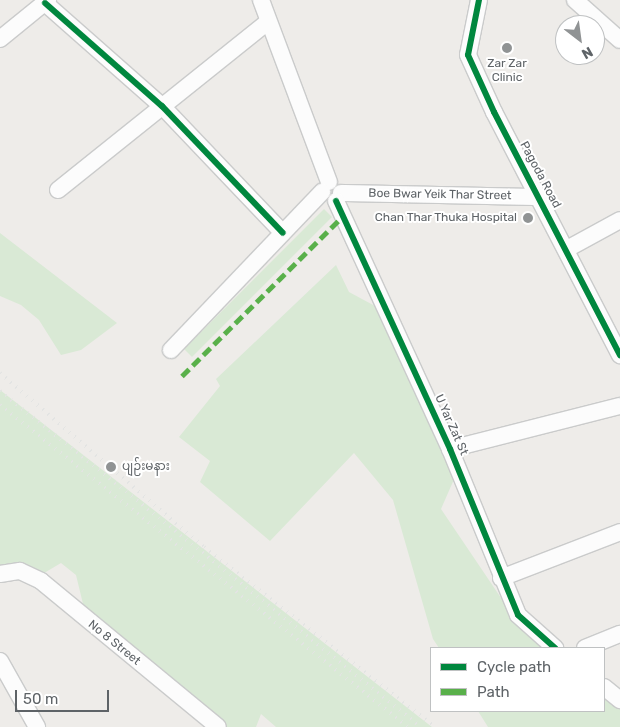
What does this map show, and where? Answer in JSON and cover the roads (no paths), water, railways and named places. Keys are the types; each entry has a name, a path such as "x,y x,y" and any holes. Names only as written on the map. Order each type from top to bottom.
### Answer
{"street":[{"name":"U Yar Zat St","path":"261,0 332,192 450,449 518,615 554,647"},
{"name":"Pagoda Road","path":"480,0 468,55 538,197 567,249 620,355"},
{"path":"575,0 620,40"},
{"path":"0,40 47,1 162,106 283,232"},
{"path":"58,190 268,22"},
{"path":"171,350 283,232 332,192"},
{"name":"Boe Bwar Yeik Thar Street","path":"332,192 538,197"},
{"path":"567,249 620,220"},
{"path":"450,449 620,406"},
{"path":"502,578 620,532"},
{"name":"No 8 Street","path":"0,574 20,571 30,574 218,727"},
{"path":"588,647 620,634"},
{"path":"0,661 38,727"},
{"path":"605,688 620,700"}],"railway":[{"path":"0,373 204,547 435,727"},
{"path":"0,391 421,727"},
{"path":"0,405 408,727"}],"place":[{"name":"Zar Zar Clinic","path":"507,48"},
{"name":"Chan Thar Thuka Hospital","path":"528,218"},
{"name":"ပျဉ်းမနား","path":"111,467"}]}
